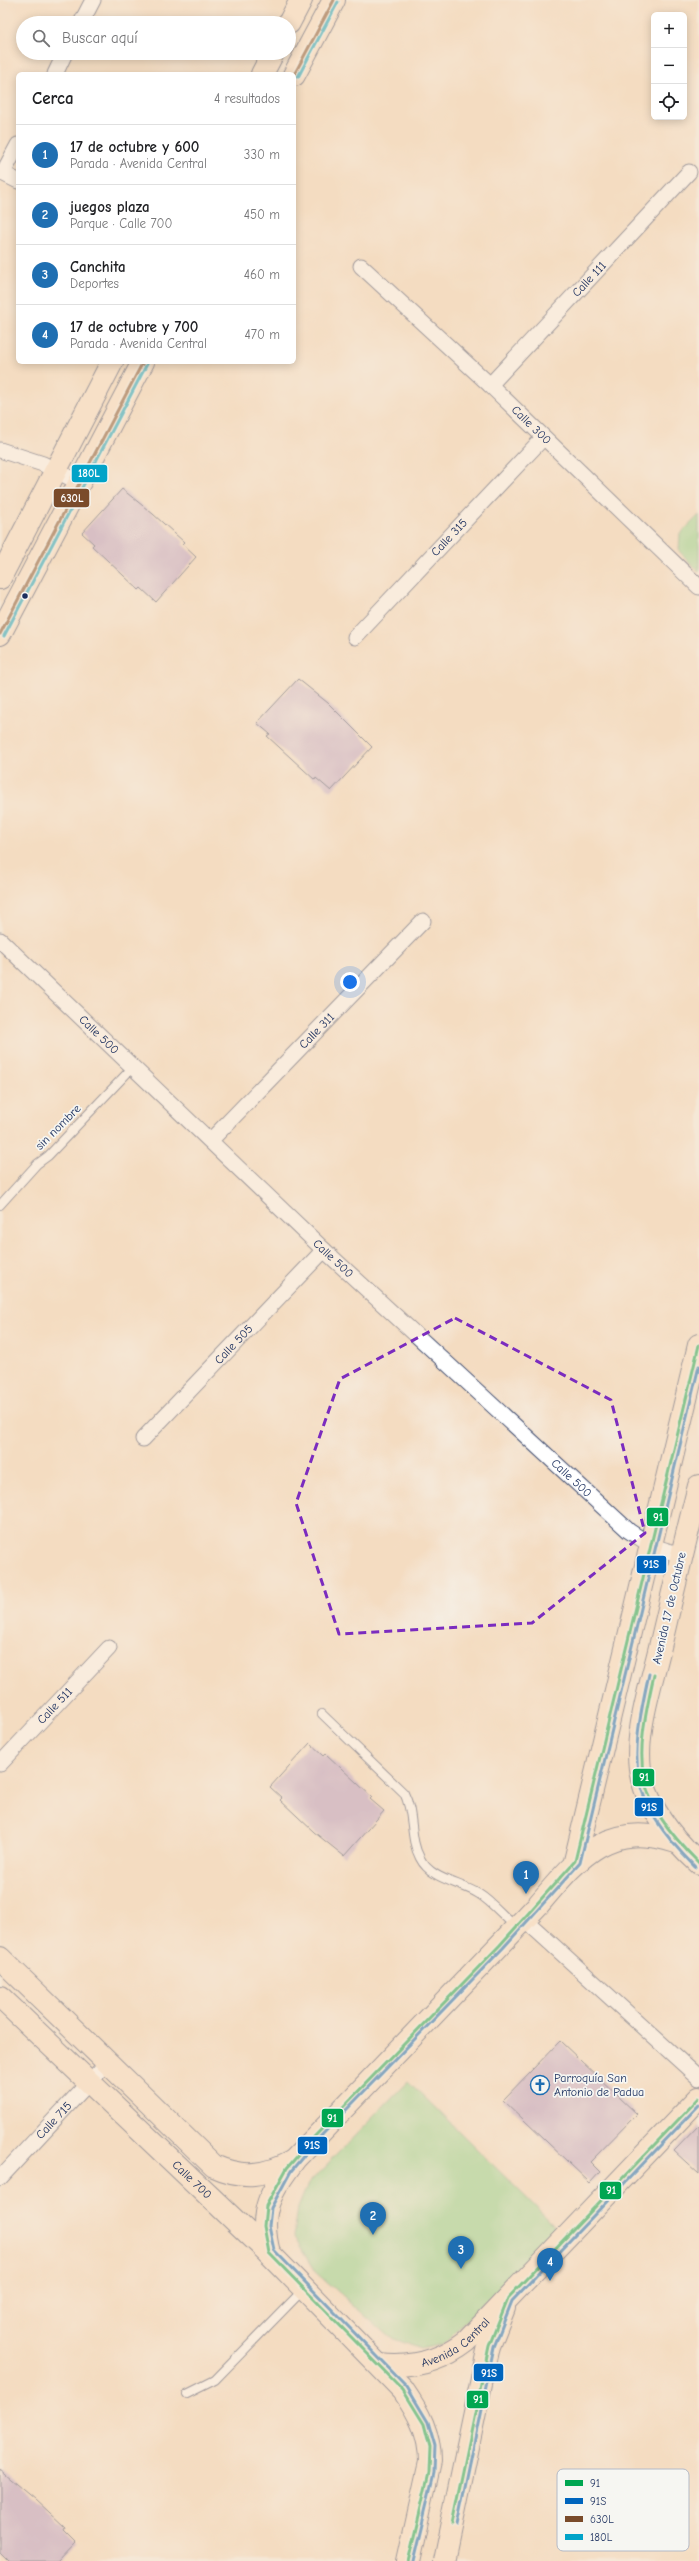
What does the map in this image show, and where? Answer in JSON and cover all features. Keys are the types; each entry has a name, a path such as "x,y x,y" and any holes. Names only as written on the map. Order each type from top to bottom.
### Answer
{"main road":[{"path":"293,16 301,0"},
{"path":"296,72 334,0"},
{"path":"263,72 269,60"},
{"path":"0,578 111,364"},
{"path":"0,634 142,364"},
{"path":"575,1861 652,1546 699,1345"},
{"name":"Avenida 17 de Octubre","path":"676,1842 658,1814 647,1792 642,1778 640,1759 645,1710 699,1486"},
{"path":"269,2253 264,2222 268,2200 295,2159 520,1923 575,1861 596,1847 627,1836 658,1836 676,1842 699,1863"},
{"name":"Calle 700","path":"0,1958 214,2166 227,2172 263,2174 295,2159"},
{"name":"Calle 700","path":"0,1997 269,2253 380,2365"},
{"name":"Avenida Central","path":"380,2365 400,2367 415,2365 453,2352 467,2341 699,2098"},
{"path":"444,2561 489,2346 508,2298"},
{"path":"380,2365 403,2390 416,2409 427,2431 430,2447 430,2462 408,2561"}],"street":[{"path":"85,16 93,0"},
{"path":"55,72 61,60"},
{"path":"16,148 2,172 16,180"},
{"name":"Calle 111","path":"490,386 689,172"},
{"name":"Calle 300","path":"361,266 490,386 699,587"},
{"name":"Calle 315","path":"355,637 543,438"},
{"path":"0,450 57,469 80,483"},
{"name":"Calle 311","path":"211,1140 423,921"},
{"name":"Calle 500","path":"0,940 211,1140 324,1250 629,1531 652,1546 681,1556"},
{"name":"Calle 505","path":"142,1439 324,1250"},
{"name":"Calle 511","path":"0,1764 109,1648"},
{"path":"520,1923 699,2078"},
{"name":"Calle 715","path":"0,2178 108,2062"}],"lane":[{"name":"sin nombre","path":"0,1205 37,1164 48,1156 133,1067"},
{"path":"322,1714 404,1794 410,1805 415,1844 420,1859 431,1872 480,1895 520,1923"},
{"path":"187,2394 215,2380 304,2290"}],"highlighted area":[{"path":"455,1318 611,1400 645,1533 532,1623 339,1634 296,1503 340,1379"}],"green space":[{"path":"699,515 699,572 679,551 680,534"},
{"path":"408,2081 558,2229 443,2344 421,2349 389,2337 314,2270 294,2237 298,2208 308,2184"}],"building":[{"path":"122,489 184,542 182,544 196,557 156,602 141,588 139,590 92,546 94,544 82,533"},
{"path":"298,679 328,703 372,747 331,791 316,778 315,780 267,736 270,734 257,723"},
{"path":"310,1743 324,1756 326,1754 372,1797 370,1799 384,1811 344,1856 314,1832 280,1800 282,1798 270,1787"},
{"path":"560,2041 637,2114 590,2162 600,2172 590,2183 503,2100"},
{"path":"699,2125 699,2174 674,2151"},
{"path":"0,2470 34,2498 65,2527 64,2529 77,2542 59,2561 9,2561 0,2552"}],"transit line":[{"name":"630L","path":"296,72 334,0"},
{"name":"180L","path":"298,77 338,2"},
{"name":"630L","path":"0,634 142,364"},
{"name":"180L","path":"4,636 147,364"},
{"name":"91","path":"408,2561 429,2472 430,2447 424,2424 403,2390 269,2253 264,2226 266,2206 287,2168 314,2137 500,1945 575,1861 699,1345"},
{"name":"91S","path":"413,2561 434,2473 435,2446 428,2422 407,2387 274,2250 269,2226 271,2208 291,2171 317,2140 503,1948 580,1863 699,1366"},
{"name":"91S","path":"649,1674 638,1733 637,1757 639,1779 645,1800 656,1821 673,1843 695,1867"},
{"name":"91","path":"654,1675 643,1732 642,1756 644,1777 650,1798 661,1818 677,1839 699,1863"},
{"name":"91","path":"452,2524 489,2346 508,2298 699,2098"},
{"name":"91S","path":"457,2525 494,2347 512,2301 699,2105"}],"place":[{"name":"17 de octubre y 600","path":"526,1894"},
{"name":"Parroquía San Antonio de Padua","path":"540,2085"},
{"name":"juegos plaza","path":"373,2235"},
{"name":"Canchita","path":"461,2269"},
{"name":"17 de octubre y 700","path":"550,2281"}]}
